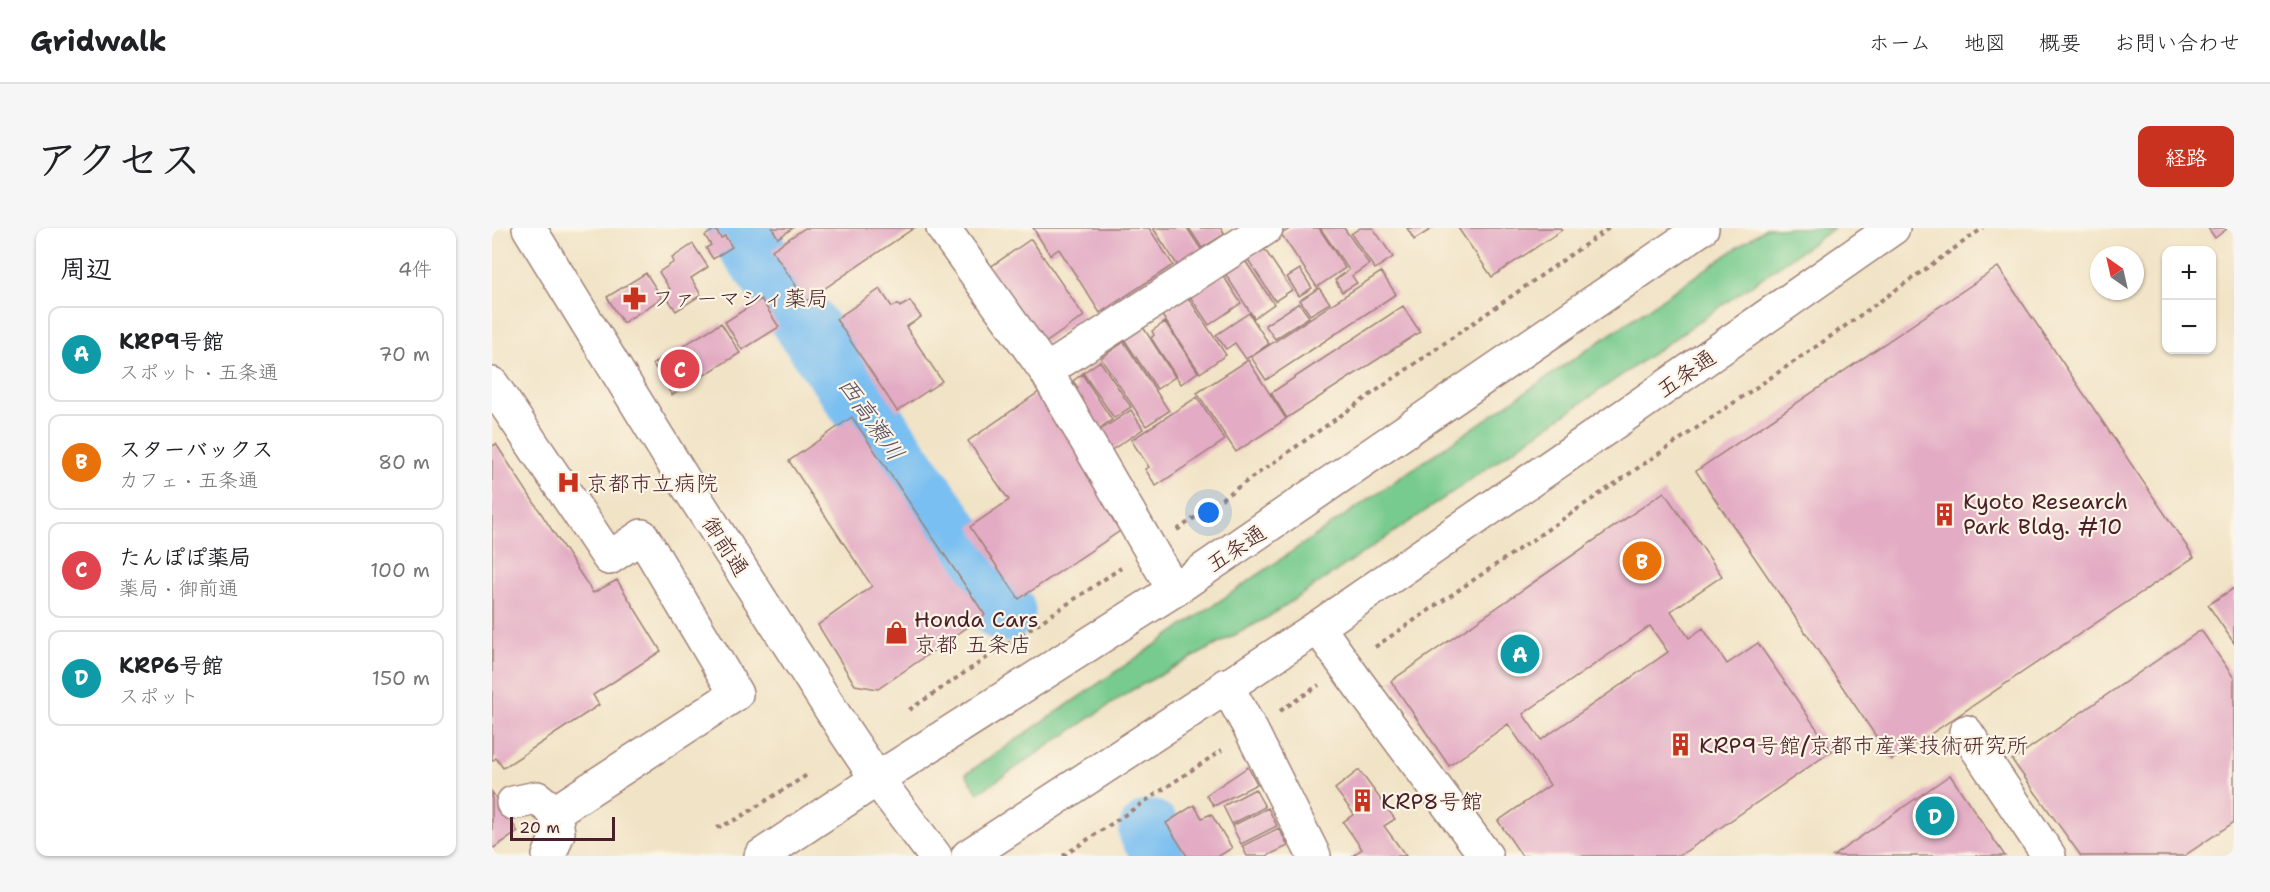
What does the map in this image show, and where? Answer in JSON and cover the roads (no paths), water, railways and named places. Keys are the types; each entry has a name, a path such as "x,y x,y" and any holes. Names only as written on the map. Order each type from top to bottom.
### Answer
{"main road":[{"name":"御前通","path":"529,228 687,485 877,779 935,856"},
{"path":"943,228 1046,371 1174,590"},
{"path":"1046,371 1266,228"},
{"name":"五条通","path":"761,856 877,779 1174,590 1702,228"},
{"name":"五条通","path":"968,856 1226,685 1318,627 1634,410 1893,228"},
{"path":"492,384 609,558 642,536 736,694 555,812"},
{"path":"1318,627 1486,856"},
{"path":"1226,685 1314,856"},
{"path":"1966,732 2049,856"},
{"path":"513,803 537,798 555,812 558,833 549,856"}],"waterway":[{"name":"西高瀬川","path":"738,228 1004,611"},
{"name":"西高瀬川","path":"1150,831 1166,856"}],"place":[{"name":"ファーマシィ薬局","path":"634,298"},
{"name":"たんぽぽ薬局","path":"680,369"},
{"name":"京都市立病院","path":"568,483"},
{"name":"Kyoto Research Park Bldg. #10","path":"1945,514"},
{"name":"スターバックス","path":"1642,561"},
{"name":"Honda Cars 京都 五条店","path":"896,632"},
{"name":"KRP9号館","path":"1520,654"},
{"name":"KRP9号館/京都市産業技術研究所","path":"1681,745"},
{"name":"KRP8号館","path":"1363,801"},
{"name":"KRP6号館","path":"1935,816"}]}
